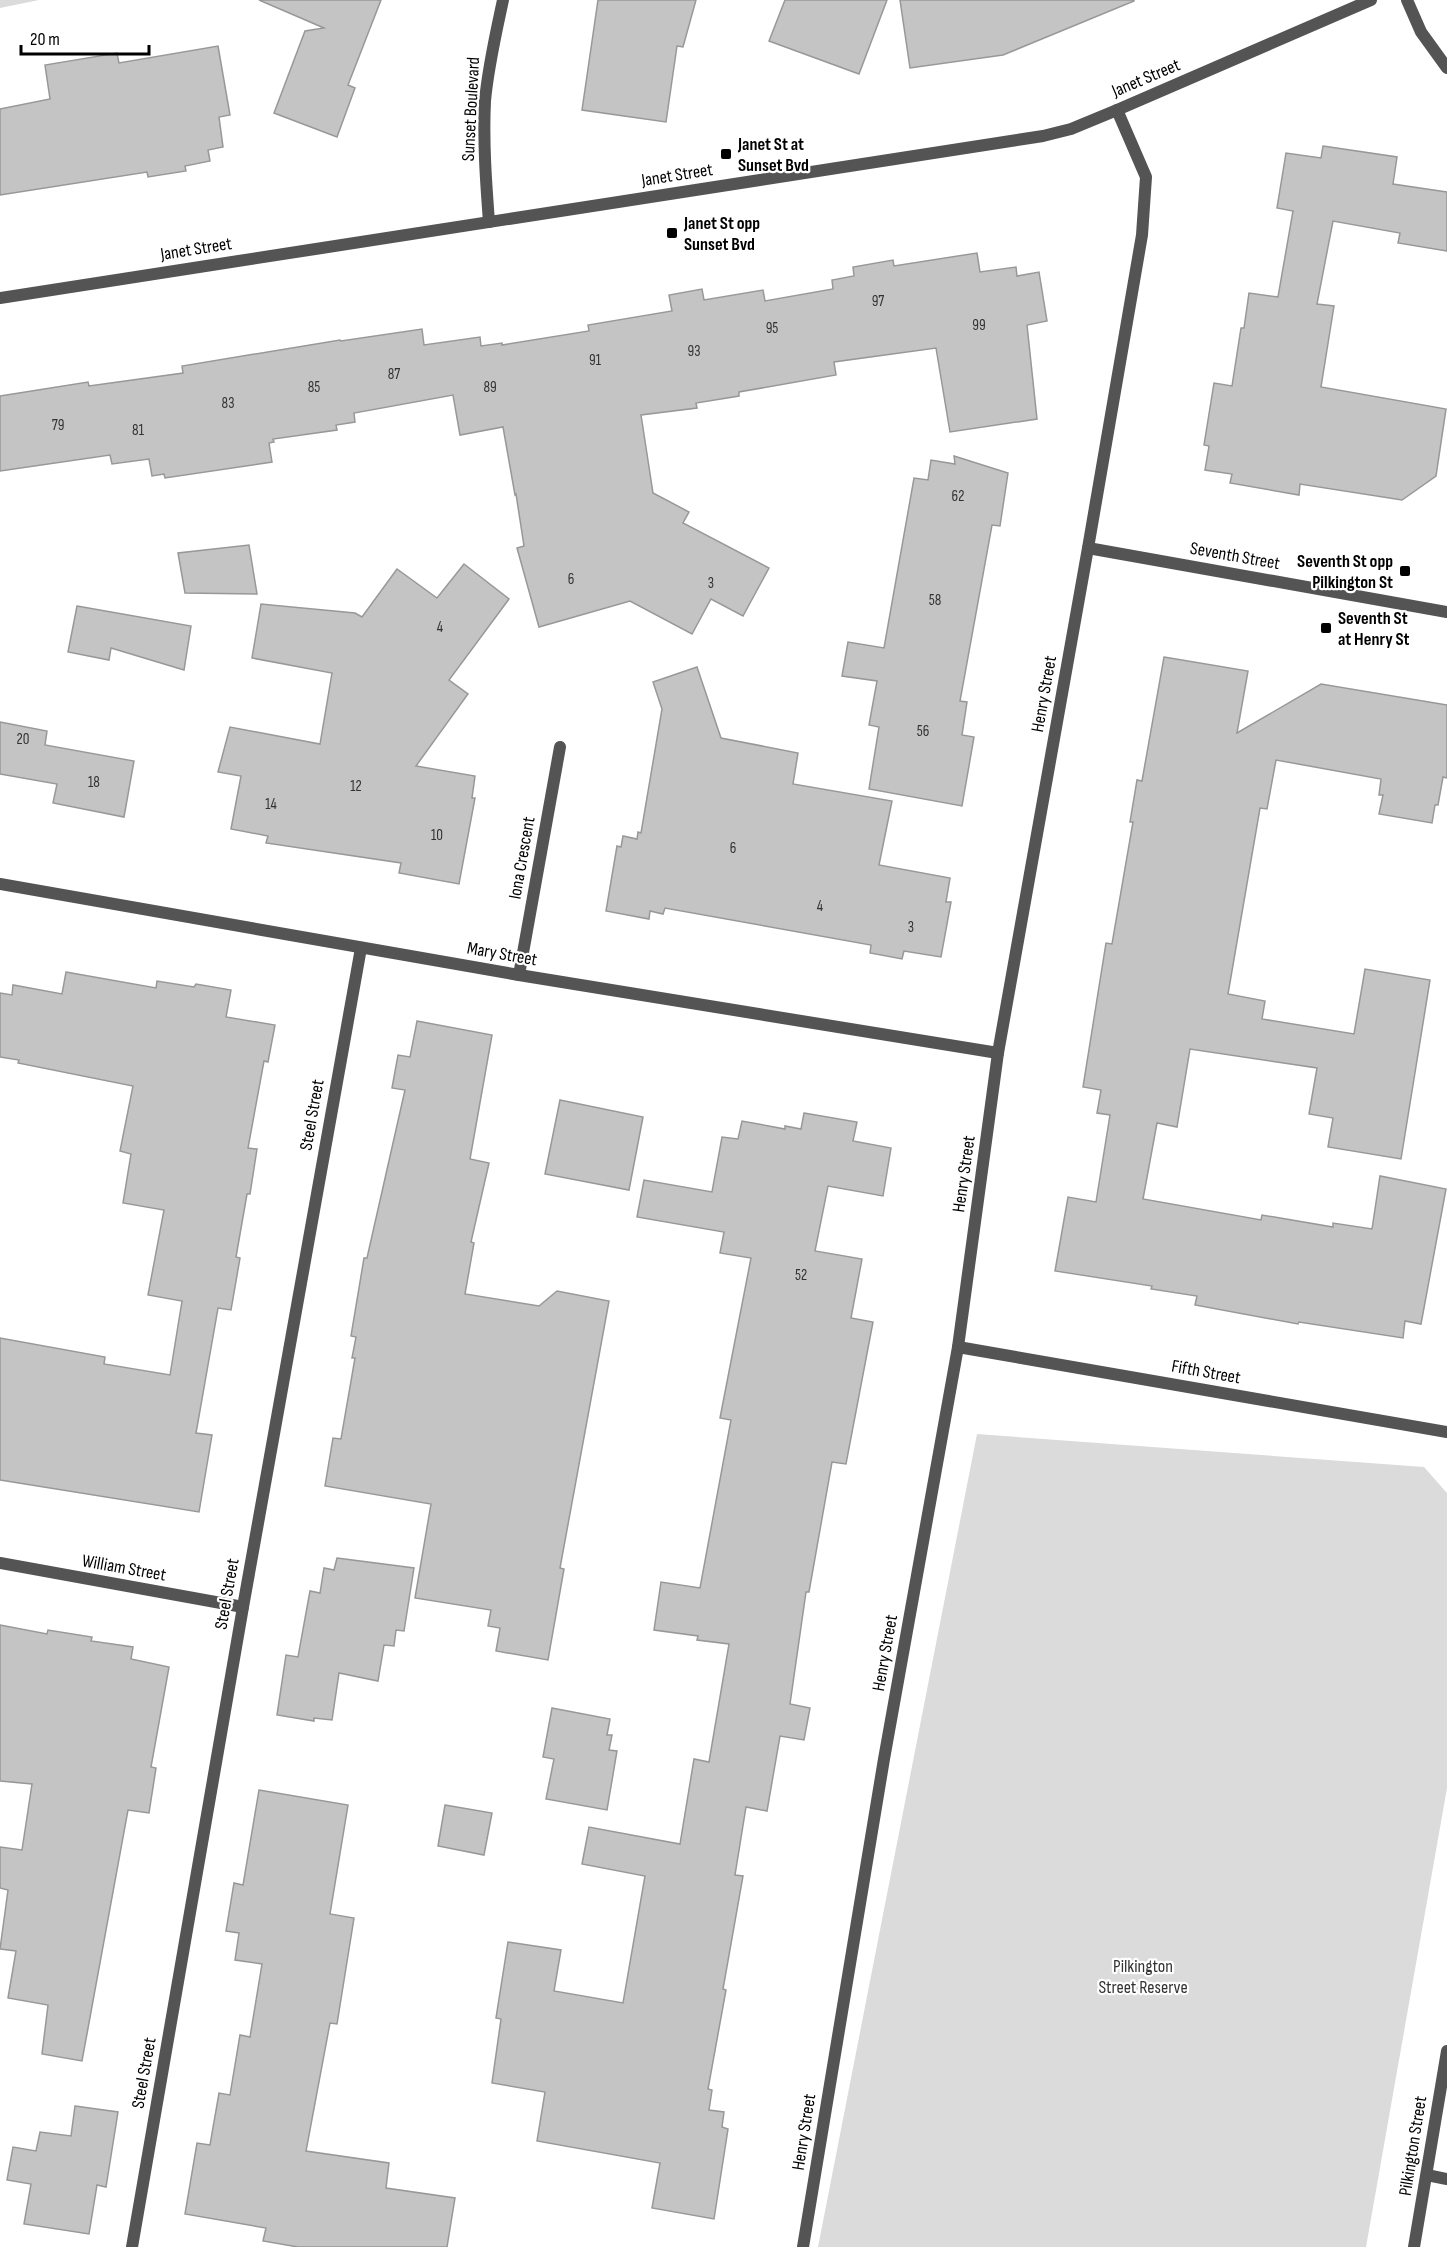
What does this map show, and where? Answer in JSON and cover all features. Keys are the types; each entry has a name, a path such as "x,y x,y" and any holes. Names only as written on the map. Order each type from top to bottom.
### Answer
{"street":[{"name":"Sunset Boulevard","path":"489,222 484,158 486,99 493,46 503,0"},
{"name":"Janet Street","path":"0,298 998,144 1071,129 1371,0"},
{"path":"1407,0 1421,32 1447,68"},
{"name":"Henry Street","path":"803,2247 884,1759 958,1347 998,1053 1089,548 1145,204 1146,177 1117,110"},
{"name":"Seventh Street","path":"1089,548 1447,612"},
{"name":"Iona Crescent","path":"519,975 560,747"},
{"name":"Mary Street","path":"0,884 519,975 998,1053"},
{"name":"Steel Street","path":"132,2247 361,948"},
{"name":"Fifth Street","path":"958,1347 1447,1432"},
{"name":"William Street","path":"0,1563 243,1607"},
{"name":"Pilkington Street","path":"1414,2247 1447,2051"},
{"path":"1427,2175 1447,2179"}],"green space":[{"path":"0,0 39,0 0,8"},
{"name":"Pilkington Street Reserve","path":"977,1434 1424,1467 1447,1493 1447,1788 1366,2247 818,2247"}],"building":[{"path":"259,0 381,0 348,85 355,88 337,137 274,113 305,31 324,28"},
{"path":"598,0 696,0 683,47 677,46 666,122 582,110"},
{"path":"785,0 887,0 859,74 769,41"},
{"path":"900,0 1134,1 1003,55 910,68"},
{"path":"218,46 230,115 219,117 223,147 208,150 210,161 185,166 186,171 148,177 147,172 0,195 0,109 50,99 45,65 117,53 119,63"},
{"path":"1323,146 1397,157 1393,184 1447,192 1447,251 1398,243 1400,233 1333,221 1317,304 1334,306 1321,387 1446,409 1436,476 1402,500 1300,484 1299,495 1230,483 1232,474 1205,470 1209,446 1204,445 1214,383 1232,386 1249,293 1278,297 1293,211 1277,208 1286,153 1321,158"},
{"path":"977,253 980,272 1016,267 1017,276 1039,272 1047,321 1027,325 1037,419 950,432 936,348 834,362 836,375 739,392 739,396 696,403 697,408 641,415 653,493 689,512 683,523 769,568 743,616 711,599 692,634 630,601 539,627 517,548 524,546 503,427 460,435 453,395 354,413 355,422 336,425 337,430 273,439 274,442 269,443 272,462 165,478 164,474 152,476 149,459 112,464 110,455 0,471 0,396 88,382 89,386 183,373 182,366 422,329 424,345 480,337 481,346 502,343 502,345 589,331 588,325 672,311 669,295 702,289 704,300 763,290 765,301 833,289 832,280 854,276 853,267 893,260 894,266"},
{"path":"954,456 1008,473 1000,526 992,525 960,701 967,702 962,735 974,737 962,806 869,789 879,727 869,725 877,681 842,676 848,642 884,648 914,478 928,480 931,460 955,464"},
{"path":"249,545 257,594 185,593 178,553"},
{"path":"464,564 509,599 449,680 468,694 416,766 475,776 472,798 475,798 459,884 399,873 401,863 266,843 268,836 231,829 241,776 218,772 230,727 320,744 332,673 252,658 261,604 355,613 362,617 397,569 437,598"},
{"path":"77,606 191,626 184,670 111,648 109,660 68,652"},
{"path":"1164,657 1248,671 1237,733 1321,684 1447,705 1447,778 1443,777 1432,823 1379,814 1383,795 1379,795 1381,779 1276,760 1267,809 1260,808 1228,994 1265,1001 1262,1019 1354,1034 1365,969 1430,980 1401,1159 1328,1147 1333,1118 1309,1114 1317,1068 1190,1049 1177,1127 1157,1123 1143,1199 1261,1220 1262,1215 1333,1227 1333,1223 1372,1229 1380,1176 1446,1189 1421,1324 1405,1321 1403,1338 1299,1322 1298,1324 1195,1305 1197,1296 1151,1289 1152,1286 1055,1271 1068,1197 1096,1202 1110,1115 1097,1113 1101,1090 1083,1087 1106,943 1112,944 1133,822 1130,822 1137,780 1142,781"},
{"path":"697,667 721,738 798,753 793,784 892,801 879,865 950,878 946,902 951,902 941,957 904,951 902,959 870,953 871,945 665,908 663,914 650,911 649,919 606,911 617,846 621,847 623,836 637,839 638,832 641,833 662,709 653,682"},
{"path":"0,722 47,731 45,745 134,761 124,817 53,803 57,784 0,774"},
{"path":"66,972 156,988 157,981 231,990 226,1017 275,1025 268,1062 264,1061 248,1148 257,1149 236,1257 240,1258 231,1310 218,1308 196,1433 212,1435 199,1512 0,1480 0,1338 105,1357 104,1364 170,1375 182,1301 148,1295 164,1210 123,1203 131,1154 120,1151 133,1086 18,1063 19,1060 0,1057 0,993 12,995 13,985 62,994"},
{"path":"417,1021 492,1035 470,1159 489,1163 471,1242 474,1243 465,1294 539,1306 557,1291 609,1301 560,1568 564,1569 548,1660 496,1651 500,1628 488,1626 491,1610 415,1598 431,1504 325,1486 333,1438 341,1439 355,1358 352,1358 356,1337 351,1336 364,1258 367,1258 405,1090 392,1088 398,1055 410,1057"},
{"path":"560,1100 643,1117 629,1190 545,1174"},
{"path":"804,1113 857,1122 853,1141 891,1148 883,1196 828,1186 815,1251 862,1259 851,1318 873,1322 846,1464 832,1462 809,1592 806,1592 790,1704 810,1708 804,1740 780,1736 767,1811 746,1807 735,1875 743,1876 708,2089 712,2090 709,2110 724,2112 722,2127 728,2129 714,2219 652,2208 660,2163 537,2141 545,2092 492,2083 501,2019 496,2018 508,1942 561,1950 554,1991 623,2003 645,1876 582,1864 589,1827 680,1844 694,1759 709,1762 729,1644 697,1640 698,1636 654,1630 661,1582 700,1588 731,1420 720,1418 751,1258 720,1253 724,1232 637,1217 644,1180 712,1192 722,1137 738,1139 742,1121 785,1129 785,1126 801,1129"},
{"path":"337,1558 414,1568 404,1631 396,1630 394,1646 384,1645 378,1681 339,1673 332,1720 314,1718 314,1721 277,1715 286,1655 298,1657 310,1591 320,1593 324,1568 334,1570"},
{"path":"0,1625 47,1634 48,1630 92,1637 91,1641 133,1647 131,1659 169,1667 151,1767 156,1768 149,1813 128,1810 82,2061 42,2054 48,2005 8,1998 16,1951 0,1949 8,1890 0,1888 0,1847 22,1850 32,1784 0,1781"},
{"path":"552,1708 610,1719 607,1735 612,1735 609,1750 617,1751 607,1810 546,1799 554,1759 543,1757"},
{"path":"259,1790 348,1805 330,1914 354,1918 337,2024 330,2023 306,2151 389,2163 386,2188 455,2198 447,2247 298,2247 263,2241 266,2228 185,2214 197,2143 210,2145 219,2093 230,2095 240,2035 250,2037 262,1964 235,1960 239,1933 226,1931 234,1883 243,1885"},
{"path":"445,1805 492,1813 484,1855 438,1846"},
{"path":"75,2106 118,2112 106,2187 97,2185 89,2234 24,2224 31,2184 7,2180 13,2147 36,2151 40,2132 71,2136"}],"place":[{"name":"Janet St at Sunset Bvd","path":"726,154"},
{"name":"Janet St opp Sunset Bvd","path":"672,233"},
{"name":"Seventh St opp Pilkington St","path":"1405,571"},
{"name":"Seventh St at Henry St","path":"1326,628"}]}
